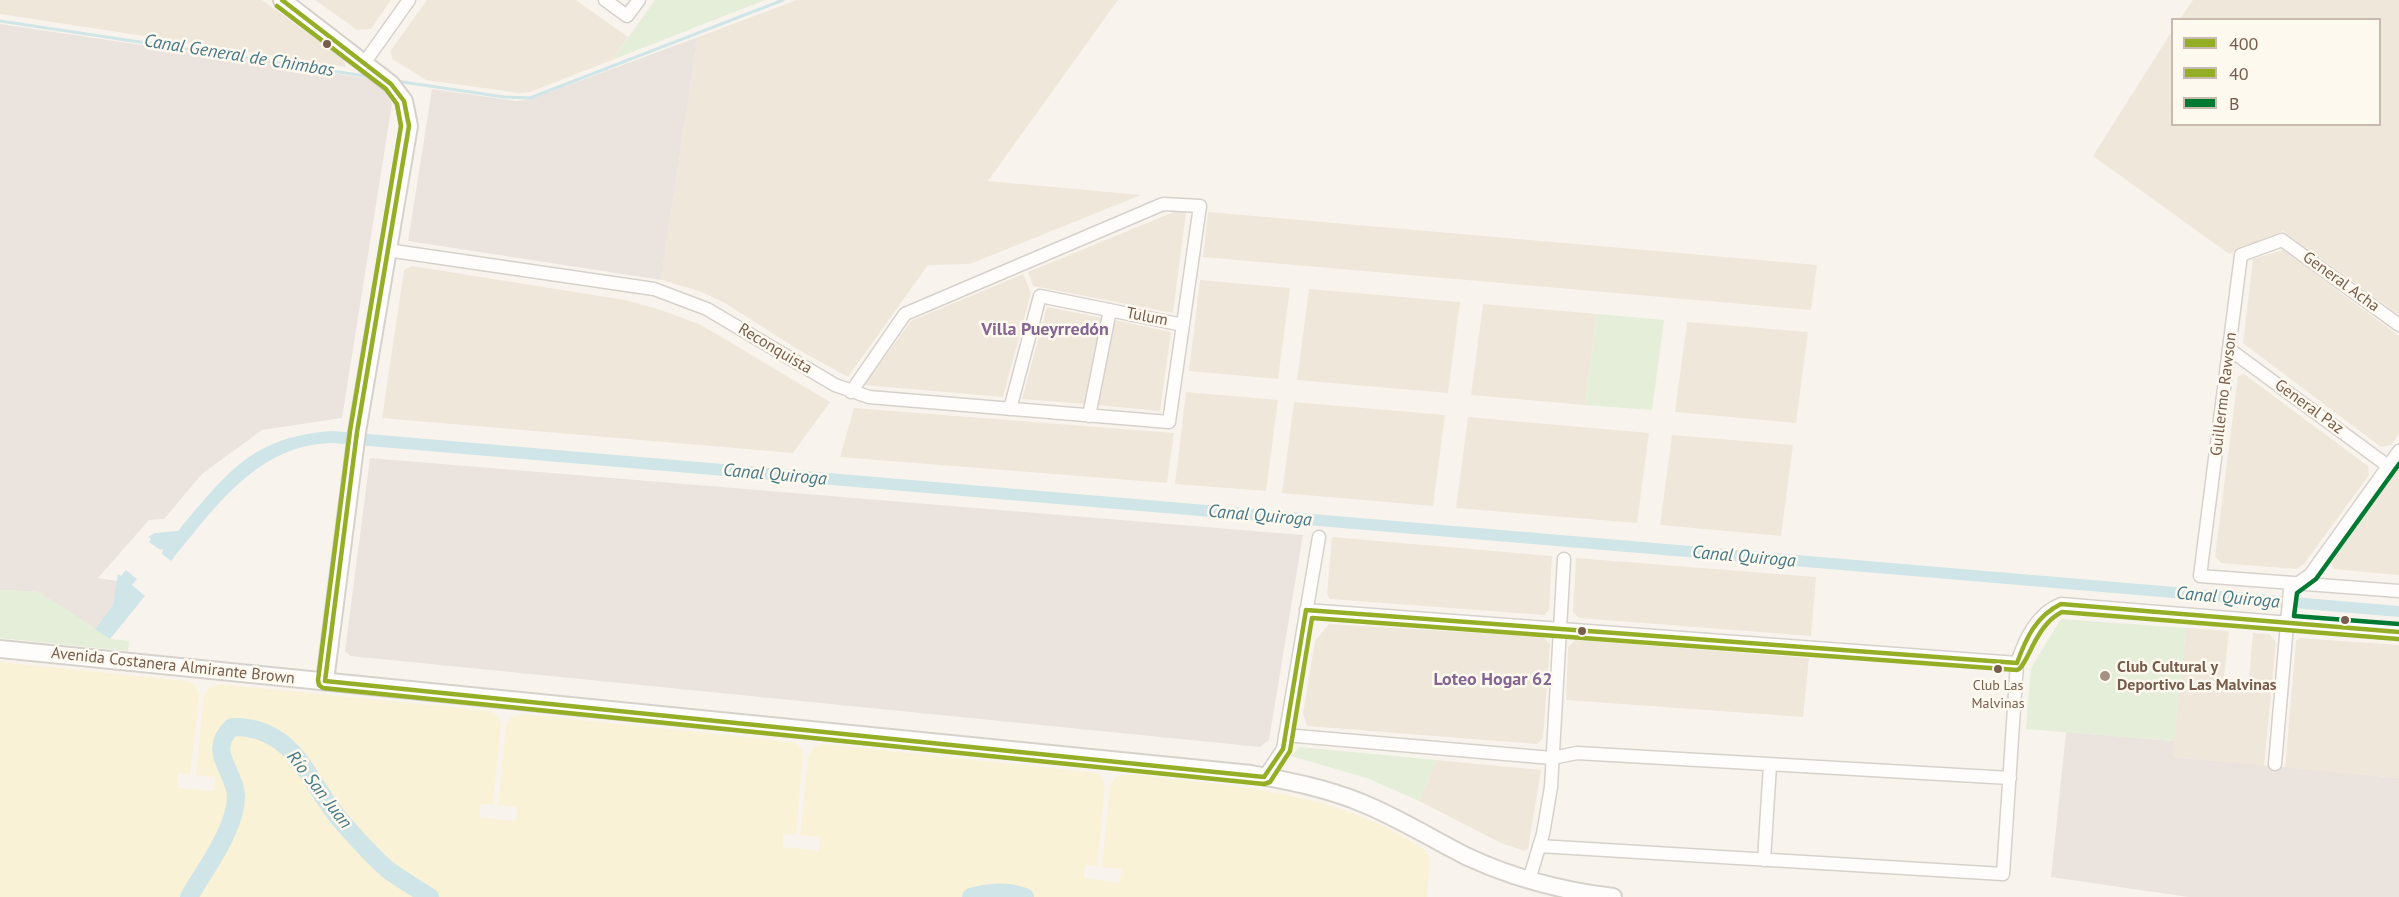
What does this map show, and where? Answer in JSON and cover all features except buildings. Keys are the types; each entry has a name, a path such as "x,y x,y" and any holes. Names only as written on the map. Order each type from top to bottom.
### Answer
{"main road":[{"path":"282,0 387,81 404,101 409,126 357,440 325,681"},
{"name":"Avenida Costanera Almirante Brown","path":"0,649 1264,777 1317,788 1362,802 1470,858 1529,880 1569,890 1613,897"}],"street":[{"path":"365,62 409,0"},
{"path":"605,0 627,16 639,0"},
{"path":"851,392 906,314 1163,204 1200,206 1183,325"},
{"name":"General Acha","path":"2282,240 2399,325"},
{"name":"Guillermo Rawson","path":"2282,240 2241,255 2200,576 2298,584"},
{"name":"Reconquista","path":"387,250 654,289 707,309 851,392 868,398 1169,422 1183,325"},
{"name":"Tulum","path":"1010,409 1040,296 1183,325"},
{"path":"1089,416 1110,310"},
{"name":"General Paz","path":"2229,348 2388,466"},
{"path":"2275,764 2290,589 2310,575 2399,451"},
{"path":"1264,777 1282,749 1319,537"},
{"path":"1529,880 1539,846 1551,787 1564,559"},
{"path":"2298,584 2399,591"},
{"path":"1539,846 2003,874 2017,663 2026,640 2041,617 2061,604 2399,632"},
{"path":"1306,610 2017,663"},
{"path":"1285,735 1552,758 1577,753 2010,778"},
{"path":"1764,860 1770,765"}],"shaded area":[{"path":"0,0 262,0 344,59 346,67 0,14"},
{"path":"315,0 391,0 371,29 357,30"},
{"path":"427,0 576,0 628,37 612,60 530,92 519,93 426,80 392,59 391,50"},
{"path":"797,0 1118,0 988,181 1141,195 970,264 928,265 848,377 797,349 725,303 699,291 661,280 698,37"},
{"path":"2193,0 2399,0 2399,315 2283,231 2229,254 2093,156 2171,33 2171,126 2381,126 2381,18 2181,18"},
{"path":"0,24 379,80 392,104 342,418 262,430 202,474 164,519 149,520 98,578 118,581 113,605 95,629 38,592 0,590"},
{"path":"698,37 661,280 408,241 432,89 516,101 531,99"},
{"path":"1176,211 1186,212 1173,313 1033,286 1028,272"},
{"path":"1208,212 1817,265 1811,310 1203,257"},
{"path":"2283,250 2399,336 2399,434 2391,445 2381,447 2243,343 2253,259"},
{"path":"412,266 625,300 658,309 699,324 830,402 793,453 382,418 404,270"},
{"path":"1023,274 1031,293 1003,397 864,385 911,321"},
{"path":"1200,280 1290,288 1278,379 1189,371"},
{"path":"1309,289 1460,302 1448,393 1297,380"},
{"path":"1483,304 1597,314 1585,405 1471,395"},
{"path":"1047,307 1103,318 1085,404 1022,399"},
{"path":"1114,320 1171,332 1160,411 1097,405"},
{"path":"1687,322 1808,332 1796,423 1675,412"},
{"path":"2244,374 2368,466 2369,475 2304,564 2296,569 2221,563 2215,556 2238,376"},
{"path":"1186,392 1278,400 1266,491 1175,484"},
{"path":"1294,402 1445,415 1433,506 1282,493"},
{"path":"854,408 1174,433 1167,483 840,457"},
{"path":"1468,417 1649,433 1637,523 1456,508"},
{"path":"1672,435 1793,445 1781,536 1660,525"},
{"path":"370,458 1303,535 1269,740 1260,747 350,656 345,651"},
{"path":"2399,465 2399,575 2333,569 2331,562"},
{"path":"1332,537 1552,556 1549,610 1544,615 1330,599 1327,594"},
{"path":"1576,558 1816,577 1811,636 1579,618 1573,612"},
{"path":"1329,624 1543,637 1550,644 1543,738 1537,744 1307,726 1303,714 1315,641"},
{"path":"2186,628 2229,631 2223,688 2248,690 2253,633 2269,634 2276,642 2264,766 2172,757"},
{"path":"2300,638 2399,645 2399,778 2285,768 2296,641"},
{"path":"1575,640 1809,658 1803,717 1566,700 1568,647"},
{"path":"2066,732 2174,741 2173,757 2399,778 2399,897 2188,897 2051,877"},
{"path":"1436,760 1541,770 1528,849 1524,851 1501,843 1419,801"}],"green space":[{"path":"655,0 765,0 612,60"},
{"path":"1597,314 1664,320 1652,410 1585,405"},
{"path":"0,590 38,592 110,639 129,641 128,651 0,638"},
{"name":"Club Cultural y Deportivo Las Malvinas","path":"2061,619 2186,628 2174,741 2026,729 2031,668"},
{"path":"1300,747 1436,760 1419,801 1367,778 1291,756"}],"sand":[{"path":"0,662 187,681 193,684 198,690 199,698 190,775 178,773 177,788 214,791 215,777 196,775 204,695 210,687 219,684 491,711 501,723 493,805 480,804 480,818 516,821 517,807 498,805 506,726 511,717 522,714 795,742 801,748 803,756 796,835 783,834 783,847 819,851 820,837 800,835 808,757 815,746 823,744 1097,773 1102,777 1105,787 1097,866 1085,865 1084,878 1119,883 1122,869 1102,867 1110,787 1114,779 1119,776 1143,775 1278,793 1339,808 1368,819 1425,850 1430,859 1427,897 0,897"}],"water":[{"name":"Canal Quiroga","path":"333,431 2399,606 2399,617 333,443 306,446 260,467 221,501 171,561 162,554 163,549 160,550 149,542 151,539 148,537 155,533 178,531 227,476 261,450 305,434"},
{"path":"126,570 137,579 132,585 145,596 110,639 95,629 113,605 118,574 121,576"}],"waterway":[{"name":"Canal General de Chimbas","path":"396,81 504,97 530,98 783,0"},
{"name":"Canal General de Chimbas","path":"0,21 372,77"},
{"name":"Río San Juan","path":"189,897 225,835 235,809 234,787 222,753 225,736 232,727 254,729 272,736 286,747 299,760 330,807 369,852 392,873 430,897"},
{"name":"Río San Juan","path":"971,897 998,892 1025,897"}],"transit line":[{"name":"400","path":"282,0 391,84 404,101 409,126 357,432 325,681"},
{"name":"40","path":"277,6 386,89 397,104 401,126 350,431 318,680 319,685 323,688 1264,784 1270,782 1290,751 1312,618 2017,670 2025,661 2045,626 2062,612 2398,639"},
{"name":"B","path":"2399,464 2316,579 2297,593 2294,616 2399,624"},
{"name":"400","path":"2017,663 2038,621 2061,604 2399,632"},
{"name":"400","path":"1306,610 2017,663"},
{"name":"400","path":"1264,777 1283,749 1306,610"},
{"name":"400","path":"325,681 1264,777"}],"place":[{"name":"Club Las Malvinas","path":"1998,669"},
{"name":"Club Cultural y Deportivo Las Malvinas","path":"2105,676"}],"district":[{"name":"Villa Pueyrredón","path":"1045,330"},
{"name":"Loteo Hogar 62","path":"1493,680"}]}
